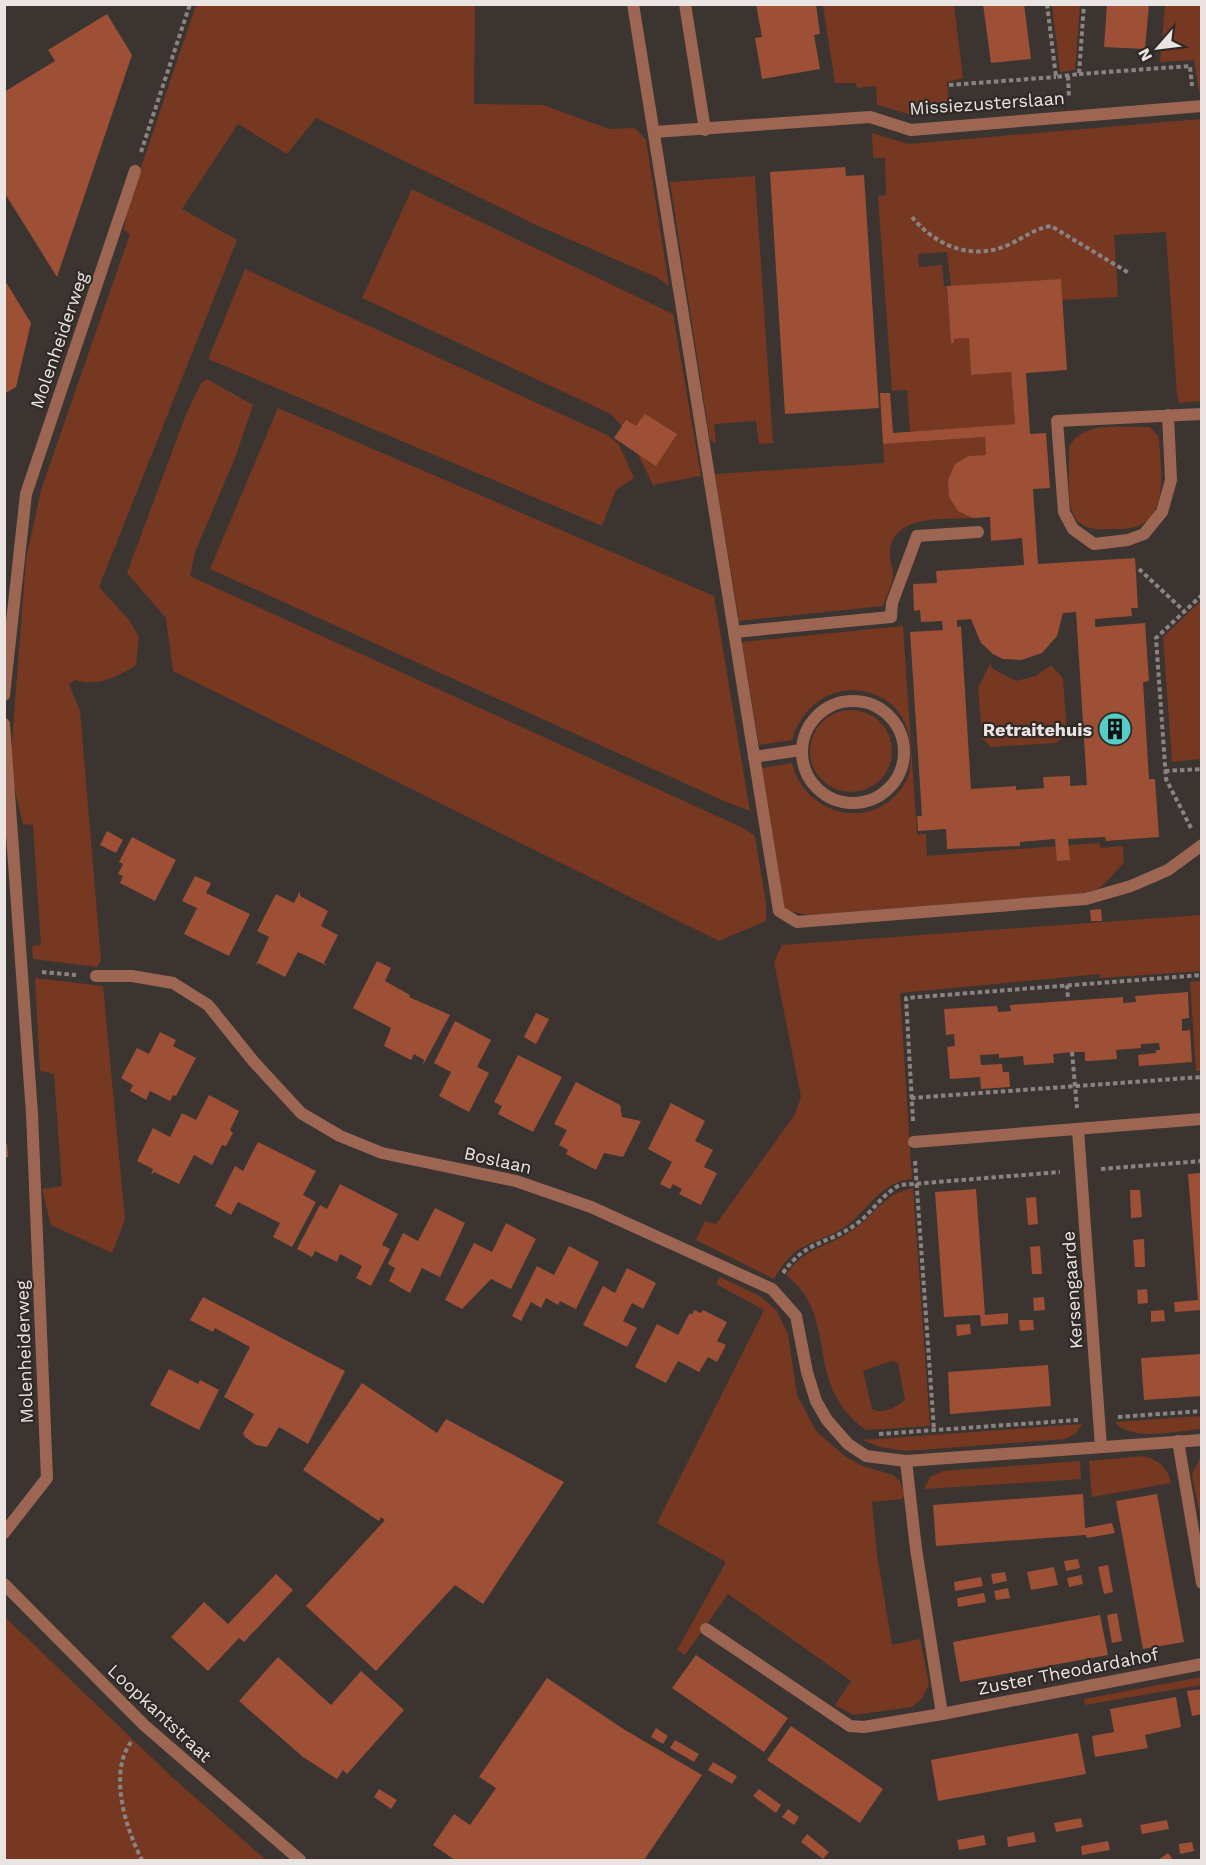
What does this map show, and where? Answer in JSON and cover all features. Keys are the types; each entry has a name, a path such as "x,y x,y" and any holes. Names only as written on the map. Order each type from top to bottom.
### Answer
{"street":[{"path":"633,4 779,912 797,922 1086,899 1131,886 1168,870 1201,845"},
{"path":"685,4 705,130"},
{"name":"Missiezusterslaan","path":"654,132 870,117 911,129 1198,106"},
{"name":"Molenheiderweg","path":"4,695 26,494 135,171"},
{"path":"1168,415 1171,480 1162,512 1144,534 1128,540 1094,544 1083,538 1073,529 1064,512 1057,421 1168,415 1202,414"},
{"path":"734,632 891,617 892,603 917,536 978,532"},
{"path":"850,701 865,702 879,708 890,717 898,729 904,757 900,771 882,794 855,803 841,802 827,796 816,787 807,775 801,750 805,732 823,710 850,701"},
{"name":"Molenheiderweg","path":"4,724 32,1114 47,1478 4,1533"},
{"path":"754,757 801,750"},
{"name":"Boslaan","path":"96,976 132,976 173,983 208,1005 254,1062 301,1113 340,1136 382,1154 516,1180 591,1207 682,1246 772,1289 796,1316 807,1372 816,1401 826,1420 842,1437 867,1456 906,1461"},
{"path":"914,1142 1202,1119"},
{"name":"Kersengaarde","path":"1078,1130 1101,1447"},
{"path":"942,1714 916,1549 906,1461 1202,1440"},
{"path":"1178,1441 1202,1583"},
{"name":"Loopkantstraat","path":"4,1584 144,1725 300,1860"},
{"name":"Zuster Theodardahof","path":"706,1629 850,1726 864,1727 1202,1664"}],"path":[{"path":"135,171 190,4"},
{"name":"Missiezusterslaan","path":"1047,4 1056,77 1079,74 1084,4"},
{"path":"1079,74 1191,66 1198,106"},
{"path":"949,85 1056,77"},
{"path":"912,217 922,230 946,245 958,250 980,252 1000,248 1029,232 1051,226 1129,273"},
{"path":"1139,569 1184,611"},
{"path":"1201,845 1166,780 1156,638 1202,595"},
{"path":"1165,771 1202,769"},
{"path":"23,970 96,976"},
{"path":"1067,985 1068,1000"},
{"path":"1072,1053 1078,1130"},
{"path":"911,1098 1202,1077"},
{"path":"772,1289 795,1256 854,1226 886,1193 900,1185 1202,1161"},
{"path":"842,1437 1202,1411"},
{"path":"142,1860 131,1832 119,1783 128,1748 144,1725"}],"shaded area":[{"path":"196,5 475,5 474,104 543,105 609,129 635,128 646,140 669,286 656,277 534,224 316,118 287,154 238,124 182,209 237,240 99,587 129,620 139,637 136,665 107,680 83,682 75,680 69,684 80,711 101,960 97,967 33,959 32,946 41,945 33,825 23,824 13,782 11,754 26,560 41,490 130,234 124,230 127,209"},
{"path":"823,5 954,5 963,78 947,82 950,113 912,115 877,105 876,86 857,88 856,83 835,83"},
{"path":"1052,5 1080,5 1075,70 1060,72"},
{"path":"1165,5 1201,5 1201,91 1199,91 1194,60 1160,62"},
{"path":"1201,119 1201,401 1179,403 1177,395 1166,232 1114,235 1118,297 1062,300 1061,279 951,286 947,252 918,254 919,267 942,265 944,286 947,286 951,343 954,339 969,338 971,375 1011,372 1015,424 910,432 907,390 892,391 878,196 886,195 885,158 873,158 872,133 908,144"},
{"path":"755,176 773,443 759,444 756,421 714,424 716,443 710,440 670,182"},
{"path":"412,189 673,314 701,476 653,485 627,432 611,414 362,298"},
{"path":"245,269 609,436 619,445 634,478 616,490 602,526 208,359"},
{"path":"207,379 253,405 235,458 195,552 190,576 741,827 755,836 766,903 766,921 719,941 173,671 166,618 127,573 185,417 201,383"},
{"path":"278,408 714,596 750,811 210,569"},
{"path":"1105,427 1150,427 1159,437 1161,486 1155,510 1148,520 1138,526 1122,529 1097,529 1080,523 1074,516 1070,502 1069,447 1075,438 1084,432"},
{"path":"985,437 986,455 961,461 952,471 950,478 949,497 973,518 923,521 901,530 894,539 890,551 893,578 883,606 739,621 715,474 884,463 883,444"},
{"path":"1201,601 1201,759 1172,762 1163,637"},
{"path":"903,626 917,834 926,834 927,856 1099,843 1101,848 1123,846 1124,863 1101,887 1087,893 808,915 785,910 762,768 792,763 807,792 819,802 847,813 863,813 878,808 892,799 905,783 911,762 909,736 902,717 894,706 876,695 848,690 824,698 813,706 804,715 792,740 759,745 742,642"},
{"path":"990,664 993,669 1016,681 1036,676 1051,665 1063,678 1067,734 1056,743 991,747 982,738 978,688"},
{"path":"851,710 867,713 880,722 889,735 892,751 889,767 880,780 867,789 851,792 835,789 822,780 813,767 810,751 813,735 822,722 835,713"},
{"path":"1201,915 1201,971 1100,978 1100,974 900,993 912,1179 901,1181 885,1189 850,1223 800,1249 783,1265 774,1279 696,1240 705,1221 716,1224 794,1116 801,1097 774,962 782,945"},
{"path":"35,978 103,986 125,1220 112,1253 51,1225 42,1189 62,1186 54,1074 40,1071"},
{"path":"1201,981 1201,1071 1196,1071 1190,982"},
{"path":"913,1188 930,1426 866,1430 846,1412 834,1392 813,1311 803,1292 786,1275 807,1254 850,1232 886,1200","holes":["891,1361 898,1363 905,1400 885,1411 872,1409 863,1371"]},
{"path":"720,1277 760,1296 777,1311 788,1335 797,1395 816,1431 846,1457 863,1466 893,1475 900,1481 905,1495 902,1499 872,1502 877,1554 892,1645 920,1639 929,1684 922,1698 912,1707 854,1715 835,1705 851,1681 728,1594 685,1655 677,1650 726,1562 657,1523 764,1310 716,1284"},
{"path":"1201,1416 1201,1429 1155,1434 1132,1432 1115,1422"},
{"path":"1082,1424 1076,1433 1065,1439 906,1451 880,1447 863,1440"},
{"path":"1143,1456 1162,1465 1171,1483 1092,1497 1089,1461"},
{"path":"1201,1457 1202,1521 1192,1474"},
{"path":"1080,1461 1081,1479 924,1489 930,1477 943,1471"},
{"path":"5,1617 172,1777 266,1860 5,1860"},
{"path":"1201,1677 1201,1685 1085,1705 1084,1699"}],"building":[{"path":"756,4 816,4 820,34 814,35 820,69 762,79 755,38 762,37"},
{"path":"983,4 1024,4 1031,59 991,63"},
{"path":"1107,4 1149,4 1145,49 1104,47"},
{"path":"107,14 132,55 57,277 4,192 4,92 55,61 48,50"},
{"path":"845,167 846,176 864,175 879,408 785,414 770,172"},
{"path":"4,279 31,323 16,387 4,394"},
{"name":"Retraitehuis","path":"1061,279 1067,370 1026,373 1030,434 1046,433 1050,488 1033,489 1038,564 1135,558 1138,608 1131,608 1132,616 1095,619 1095,627 1145,623 1149,681 1143,682 1149,779 1155,779 1159,837 1106,841 1105,837 1068,839 1070,860 1057,861 1055,839 1020,842 1020,846 947,849 946,829 918,831 917,816 922,816 910,632 943,630 942,621 921,622 920,610 914,611 913,584 937,583 936,571 1024,565 1022,538 991,541 990,517 973,518 958,511 949,497 948,480 955,464 969,456 986,455 985,437 883,444 880,393 890,393 893,433 1015,424 1011,372 971,375 969,338 954,339 954,343 951,343 947,286","holes":["1076,612 1087,785 1070,786 1070,776 1043,777 1044,788 1016,790 1016,786 971,789 961,626 957,627 957,620 971,619 981,643 993,654 1003,659 1021,660 1042,653 1057,636 1063,613"]},
{"path":"645,414 677,434 656,466 614,438 626,420 636,426"},
{"path":"107,831 123,840 116,853 100,845"},
{"path":"132,837 176,860 155,901 120,883 123,876 118,874 123,864 119,862"},
{"path":"195,876 211,883 206,893 250,914 229,956 184,934 197,908 182,901"},
{"path":"300,891 300,896 328,911 321,926 338,935 324,963 328,966 298,952 285,977 258,963 255,967 269,937 257,931 276,894 294,903"},
{"path":"1101,909 1102,921 1091,921 1090,910"},
{"path":"377,961 391,968 385,981 410,995 409,997 450,1015 423,1065 424,1060 414,1054 411,1060 384,1046 391,1028 353,1008"},
{"path":"1188,992 1189,1018 1182,1019 1182,1031 1190,1030 1192,1062 1139,1066 1138,1055 1156,1053 1156,1050 1160,1050 1159,1043 1141,1044 1141,1048 1116,1050 1117,1059 1090,1061 1085,1061 1085,1052 1053,1054 1054,1063 1024,1065 1023,1056 999,1058 999,1054 980,1055 981,1065 1002,1064 1003,1072 1009,1072 1010,1087 981,1089 980,1077 950,1079 947,1047 955,1046 954,1034 946,1035 944,1009 997,1006 998,1012 1011,1011 1010,1005 1123,997 1123,1003 1136,1002 1135,996"},
{"path":"536,1013 549,1019 536,1044 524,1037"},
{"path":"455,1021 491,1040 477,1067 489,1073 469,1112 439,1096 451,1072 434,1063"},
{"path":"160,1032 176,1040 173,1046 196,1058 176,1096 173,1095 170,1101 150,1091 146,1100 130,1091 133,1085 121,1078 137,1048 149,1054"},
{"path":"518,1055 562,1077 533,1132 498,1114 502,1106 494,1102"},
{"path":"576,1082 620,1105 622,1117 641,1121 623,1157 604,1153 596,1170 566,1154 568,1150 559,1145 567,1130 554,1124"},
{"path":"209,1095 239,1111 230,1130 233,1133 226,1146 222,1145 212,1165 194,1155 179,1184 154,1172 151,1175 153,1169 137,1161 153,1128 170,1137 182,1113 196,1120"},
{"path":"671,1103 705,1121 695,1141 713,1150 704,1167 717,1173 701,1205 679,1194 682,1189 673,1184 670,1189 660,1184 672,1162 648,1149"},
{"path":"258,1142 316,1171 303,1195 316,1202 292,1247 273,1237 280,1223 238,1202 231,1215 215,1206 235,1166 243,1171"},
{"path":"4,1144 7,1144 8,1157 4,1158"},
{"path":"1202,1173 1202,1310 1175,1312 1174,1302 1198,1300 1188,1174"},
{"path":"340,1184 398,1214 382,1245 390,1249 371,1286 356,1278 362,1266 340,1254 337,1262 315,1251 312,1257 297,1249 320,1205 327,1209"},
{"path":"976,1189 985,1315 1008,1313 1008,1324 981,1326 980,1315 944,1317 935,1192"},
{"path":"1130,1190 1140,1190 1142,1217 1131,1218"},
{"path":"1036,1197 1038,1224 1028,1225 1026,1198"},
{"path":"435,1208 465,1223 440,1277 422,1268 410,1293 389,1281 395,1268 388,1264 403,1233 418,1241"},
{"path":"506,1223 536,1239 511,1289 491,1279 462,1309 445,1300 474,1243 492,1252"},
{"path":"1144,1239 1145,1267 1135,1267 1133,1240"},
{"path":"569,1246 599,1262 576,1309 560,1301 558,1305 546,1298 541,1308 531,1302 521,1321 512,1316 537,1266 554,1275"},
{"path":"1040,1246 1042,1274 1032,1274 1030,1247"},
{"path":"627,1268 656,1283 643,1309 632,1303 623,1321 637,1328 627,1347 583,1325 603,1286 615,1293"},
{"path":"1147,1289 1148,1303 1138,1304 1137,1290"},
{"path":"203,1297 345,1371 308,1444 279,1427 267,1447 256,1445 245,1437 243,1433 254,1414 224,1397 250,1347 215,1328 213,1332 190,1320"},
{"path":"1044,1297 1045,1310 1034,1311 1033,1298"},
{"path":"694,1310 701,1313 703,1310 727,1322 717,1341 726,1345 717,1362 708,1357 699,1372 678,1361 666,1383 635,1367 657,1324 678,1335"},
{"path":"1164,1310 1165,1321 1151,1322 1151,1311"},
{"path":"1019,1320 1033,1320 1034,1330 1020,1331"},
{"path":"970,1324 971,1334 957,1336 956,1325"},
{"path":"1202,1354 1202,1396 1144,1400 1141,1358"},
{"path":"1048,1365 1051,1406 950,1414 948,1372"},
{"path":"169,1369 198,1384 200,1380 219,1390 199,1430 150,1405"},
{"path":"362,1383 437,1433 446,1419 564,1482 483,1604 455,1585 376,1671 306,1606 385,1520 381,1517 379,1521 303,1470"},
{"path":"1083,1494 1085,1528 1112,1523 1115,1533 1087,1538 1086,1535 936,1546 933,1505"},
{"path":"1157,1494 1184,1642 1143,1649 1116,1501"},
{"path":"1078,1559 1080,1568 1066,1571 1064,1561"},
{"path":"1108,1565 1113,1592 1104,1594 1098,1567"},
{"path":"1054,1567 1058,1585 1031,1590 1027,1572"},
{"path":"1005,1572 1007,1581 993,1584 991,1574"},
{"path":"276,1574 293,1590 244,1642 239,1638 208,1671 171,1637 204,1602 228,1624"},
{"path":"1081,1575 1083,1584 1069,1587 1067,1578"},
{"path":"981,1577 983,1586 955,1591 954,1582"},
{"path":"1008,1588 1010,1598 996,1600 994,1591"},
{"path":"984,1593 986,1602 958,1607 957,1598"},
{"path":"1117,1613 1122,1641 1112,1643 1107,1615"},
{"path":"1100,1615 1108,1655 960,1682 953,1642"},
{"path":"696,1655 788,1718 764,1752 672,1688"},
{"path":"278,1657 331,1705 361,1671 404,1710 347,1774 343,1770 337,1779 303,1757 239,1701"},
{"path":"547,1678 625,1730 702,1775 644,1860 455,1860 433,1845 454,1814 470,1825 496,1788 479,1777"},
{"path":"1202,1689 1202,1714 1192,1716 1187,1691"},
{"path":"1176,1697 1181,1727 1145,1735 1148,1748 1095,1757 1092,1736 1114,1732 1110,1709"},
{"path":"791,1726 883,1789 860,1823 767,1760"},
{"path":"656,1728 668,1736 663,1744 651,1737"},
{"path":"1078,1733 1086,1774 938,1801 931,1760"},
{"path":"675,1740 699,1754 694,1762 670,1748"},
{"path":"713,1762 737,1776 732,1784 708,1770"},
{"path":"379,1789 397,1800 391,1809 374,1797"},
{"path":"759,1789 781,1805 776,1813 753,1796"},
{"path":"788,1809 799,1817 794,1825 782,1817"},
{"path":"1081,1818 1083,1827 1056,1832 1054,1823"},
{"path":"1167,1820 1169,1829 1142,1834 1140,1825"},
{"path":"1034,1832 1036,1842 1008,1847 1007,1837"},
{"path":"807,1834 829,1852 823,1859 801,1842"},
{"path":"984,1835 986,1845 959,1850 957,1840"},
{"path":"1108,1841 1110,1850 1082,1855 1081,1846"},
{"path":"1192,1842 1194,1851 1180,1854 1179,1844"},
{"path":"1168,1853 1173,1860 1158,1860"}],"place":[{"name":"Retraitehuis","path":"1115,729"}]}
